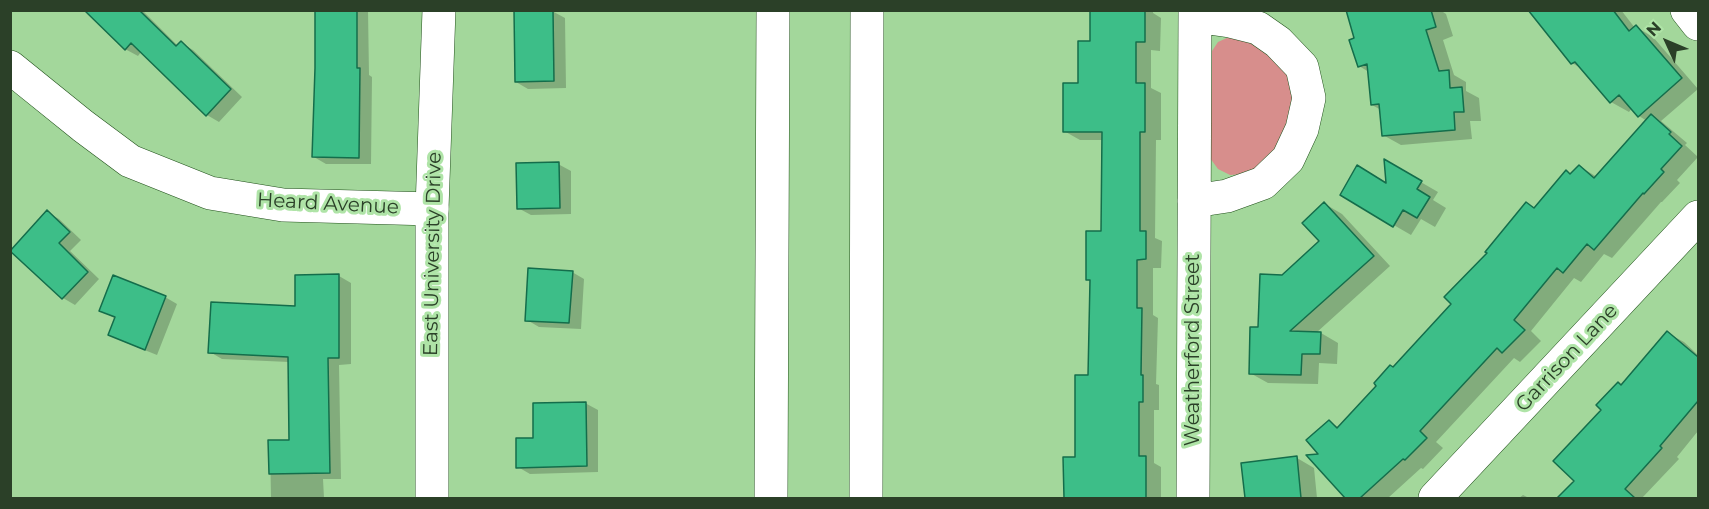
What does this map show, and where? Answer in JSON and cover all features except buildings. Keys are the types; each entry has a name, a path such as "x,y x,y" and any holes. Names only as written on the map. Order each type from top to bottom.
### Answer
{"main road":[{"name":"East University Drive","path":"432,498 432,208 439,10"},
{"path":"771,498 774,10"},
{"path":"866,498 867,10"},
{"path":"1686,10 1698,24"},
{"name":"Weatherford Street","path":"1193,498 1194,201 1195,14 1258,28 1278,42 1302,67 1309,98 1302,129 1288,159 1263,183 1227,196 1194,201"},
{"name":"Heard Avenue","path":"10,67 130,161 210,193 283,205 432,208"},
{"name":"Garrison Lane","path":"1435,498 1698,217"}],"shaded area":[{"path":"1231,36 1249,38 1285,68 1292,91 1294,119 1269,161 1246,174 1230,175 1218,169 1210,158 1212,51 1218,42"}]}
